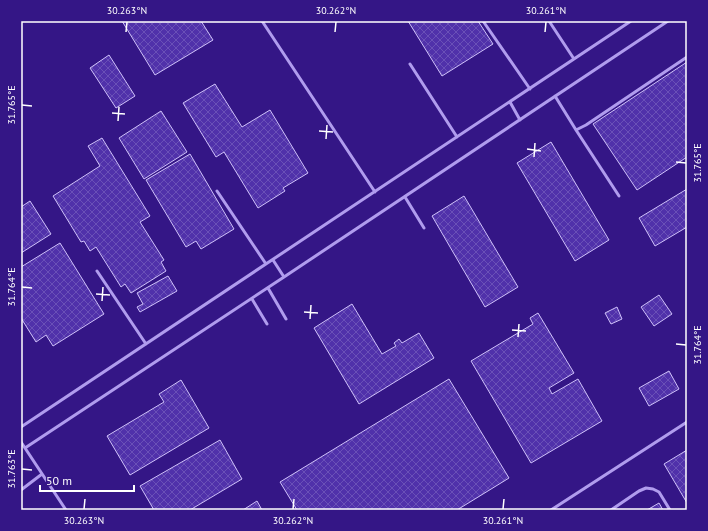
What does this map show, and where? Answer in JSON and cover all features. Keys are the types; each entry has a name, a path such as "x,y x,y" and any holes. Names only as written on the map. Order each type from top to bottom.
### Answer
{"lane":[{"path":"262,21 375,192"},
{"path":"483,21 530,89"},
{"path":"549,21 574,59"},
{"path":"21,427 631,21"},
{"path":"25,448 252,299 668,21"},
{"path":"576,130 687,57"},
{"path":"410,64 457,137"},
{"path":"555,96 619,196"},
{"path":"510,102 520,120"},
{"path":"217,191 266,264"},
{"path":"405,197 424,228"},
{"path":"273,260 284,277"},
{"path":"97,271 146,344"},
{"path":"268,288 286,319"},
{"path":"252,299 267,324"},
{"path":"552,510 687,422"},
{"path":"21,442 66,510"},
{"path":"21,490 42,474"},
{"path":"612,510 639,491 646,488 659,492 670,510"}],"building":[{"path":"122,21 201,21 213,40 155,75"},
{"path":"408,21 478,21 493,44 442,76"},
{"path":"109,55 135,96 116,108 90,68"},
{"path":"687,62 687,157 637,190 593,124"},
{"path":"215,84 242,127 270,110 308,173 283,188 285,191 258,208 224,152 216,157 183,103"},
{"path":"161,111 187,152 144,179 119,138"},
{"path":"102,138 150,216 140,222 164,260 161,262 166,271 131,293 125,284 121,287 96,247 90,251 84,241 81,242 53,196 100,166 88,146"},
{"path":"551,142 609,240 575,261 517,163"},
{"path":"190,154 234,229 201,249 196,241 186,247 146,180"},
{"path":"687,189 687,227 655,246 639,218"},
{"path":"464,196 518,287 485,307 432,216"},
{"path":"30,201 51,234 21,253 21,207"},
{"path":"60,243 104,314 53,346 46,335 36,342 21,318 21,267"},
{"path":"168,276 177,291 140,312 137,307 143,304 137,293"},
{"path":"659,295 672,314 654,326 641,307"},
{"path":"352,304 382,354 396,346 394,343 399,339 402,343 419,333 434,358 359,404 314,328"},
{"path":"617,307 622,319 611,324 605,313"},
{"path":"538,313 574,373 549,388 552,394 578,379 602,421 531,463 471,361 533,324 530,318"},
{"path":"669,371 679,389 649,406 639,388"},
{"path":"449,379 509,478 457,510 297,510 280,482"},
{"path":"181,380 209,428 130,475 107,436 164,402 159,394"},
{"path":"220,440 242,479 190,510 154,510 140,486"},
{"path":"687,450 687,503 664,464"},
{"path":"257,501 262,510 243,510"},
{"path":"659,503 663,510 647,510"}]}
